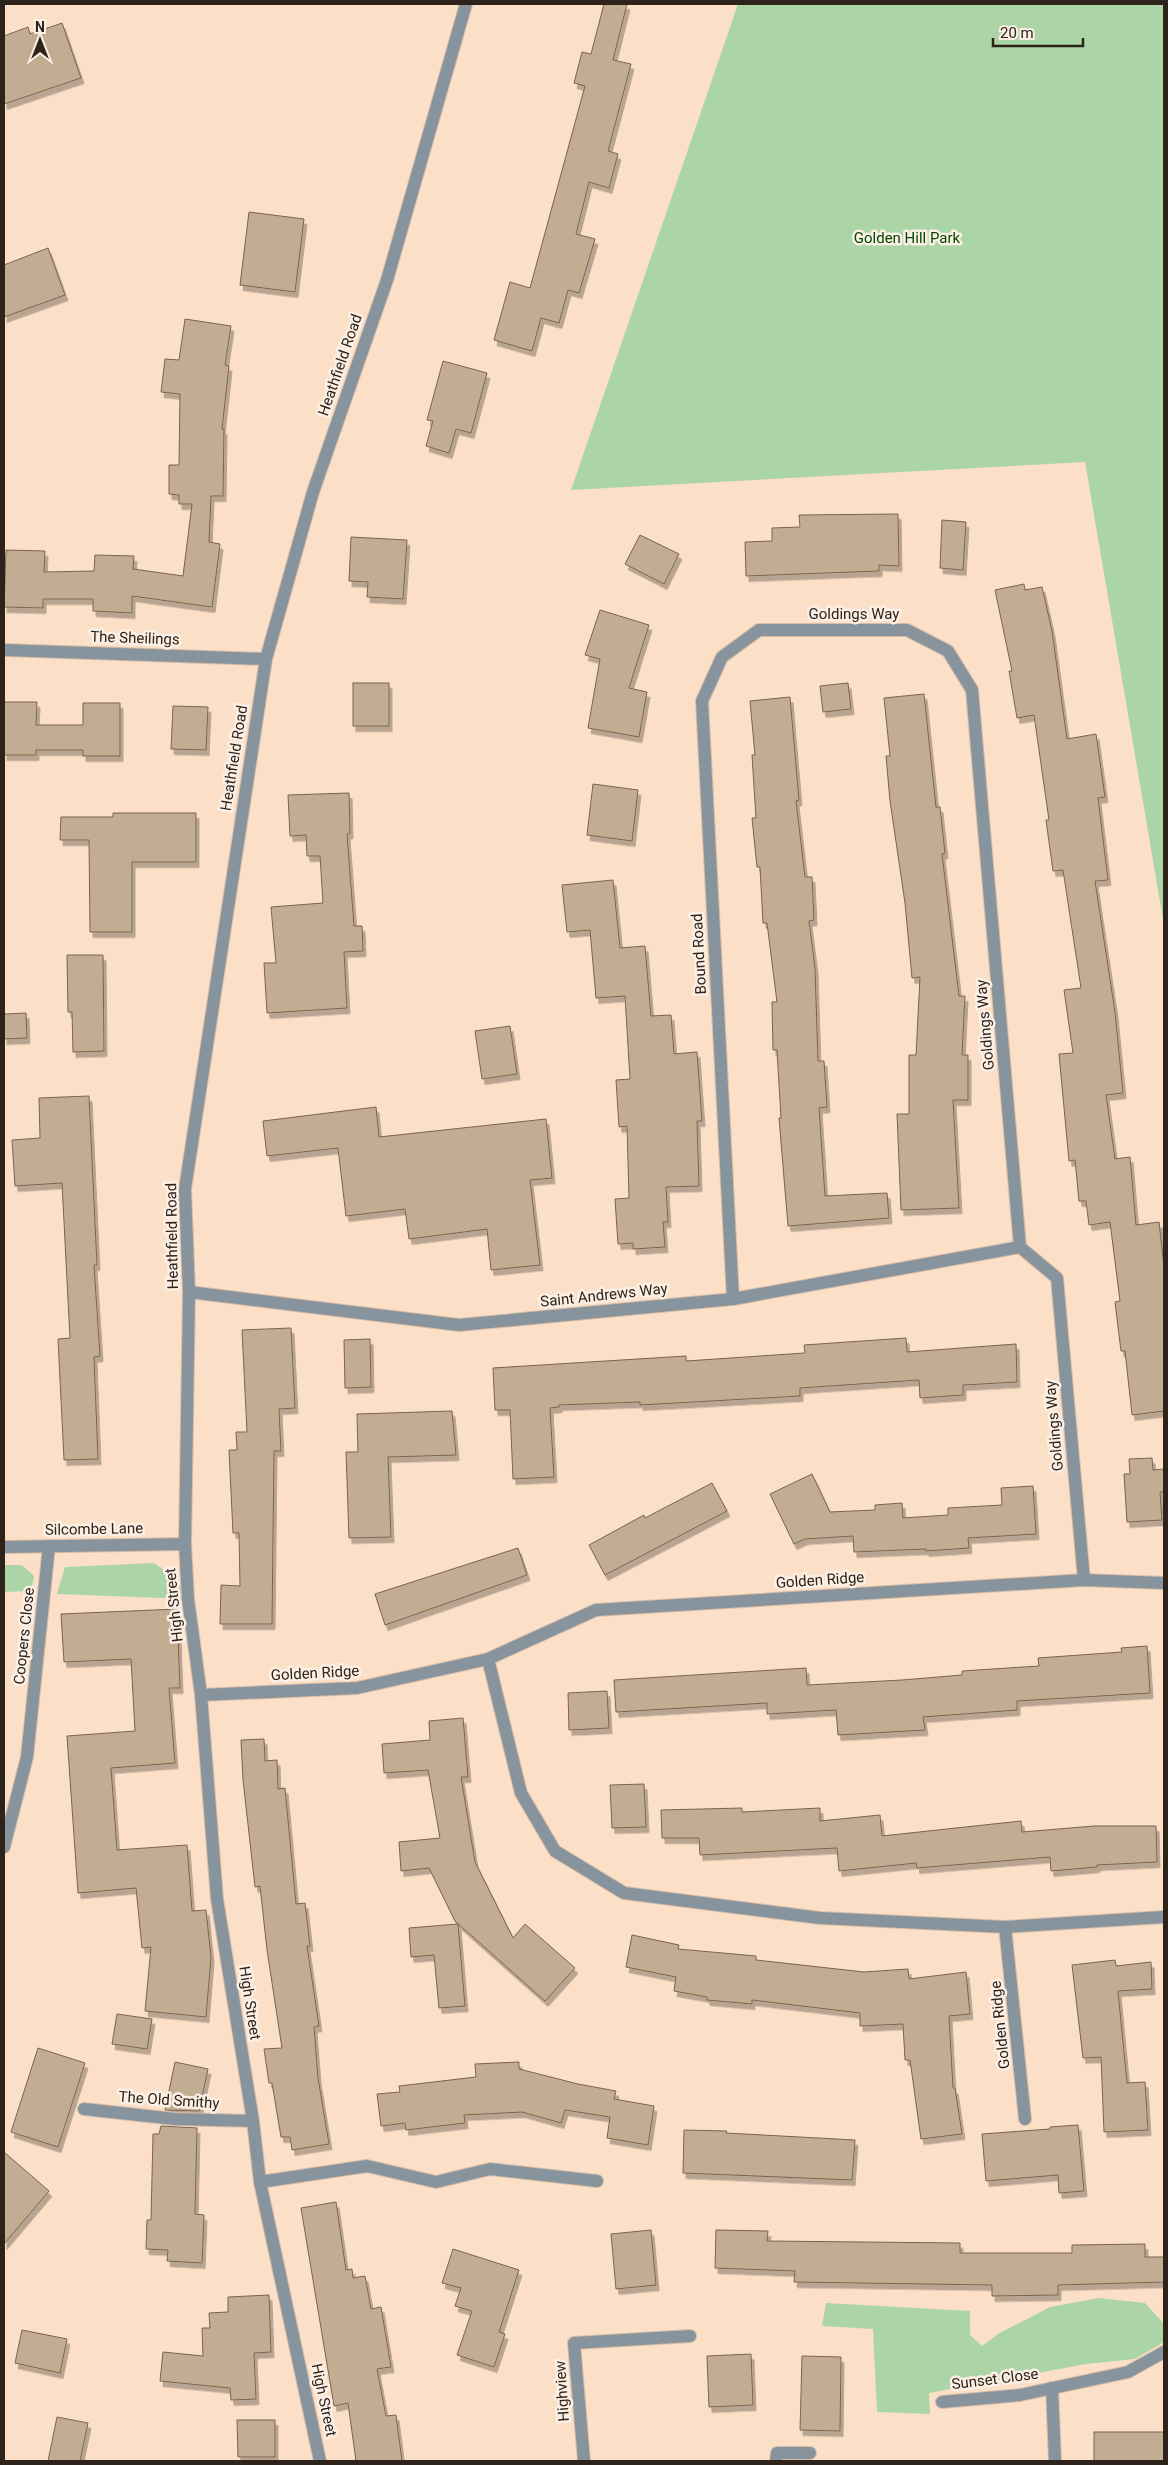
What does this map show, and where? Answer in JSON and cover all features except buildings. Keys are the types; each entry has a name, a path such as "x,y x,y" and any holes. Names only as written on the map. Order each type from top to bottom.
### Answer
{"street":[{"name":"Heathfield Road","path":"185,1544 189,1292 185,1189 266,659 313,492 387,280 466,4"},
{"name":"Goldings Way","path":"759,630 907,630 948,651 972,690 1020,1247 1057,1278 1084,1580"},
{"name":"Bound Road","path":"733,1298 702,701 722,657 759,630"},
{"name":"The Sheilings","path":"4,650 266,659"},
{"name":"Saint Andrews Way","path":"189,1292 459,1325 733,1298 1020,1247"},
{"name":"Silcombe Lane","path":"4,1546 185,1544"},
{"name":"High Street","path":"185,1544 188,1599 201,1695 217,1899 253,2121 260,2182 320,2461"},
{"name":"Coopers Close","path":"4,1847 27,1757 49,1546"},
{"name":"Golden Ridge","path":"201,1695 357,1688 488,1659 596,1610 1084,1580 1164,1583"},
{"path":"488,1659 521,1793 555,1851 624,1893 820,1918 1005,1927 1164,1918"},
{"name":"Golden Ridge","path":"1005,1927 1024,2119"},
{"name":"The Old Smithy","path":"84,2109 175,2119 253,2121"},
{"path":"260,2182 367,2166 436,2182 490,2169 597,2181"},
{"name":"Highview","path":"584,2461 574,2343 690,2336"},
{"name":"Sunset Close","path":"942,2402 1020,2395 1128,2372 1164,2352"},
{"name":"Sunset Close","path":"1052,2388 1056,2461"},
{"path":"776,2461 777,2453 810,2452"}],"green space":[{"name":"Golden Hill Park","path":"738,4 1164,4 1164,925 1085,462 571,490"},
{"path":"154,1563 175,1578 188,1599 57,1594 65,1567"},
{"path":"4,1565 22,1565 34,1576 31,1591 4,1592"},
{"path":"1099,2298 1145,2303 1164,2324 1164,2342 1135,2359 1086,2364 929,2393 930,2414 877,2412 873,2329 822,2326 826,2303 970,2311 970,2335 982,2346 998,2334 1050,2307"}]}
